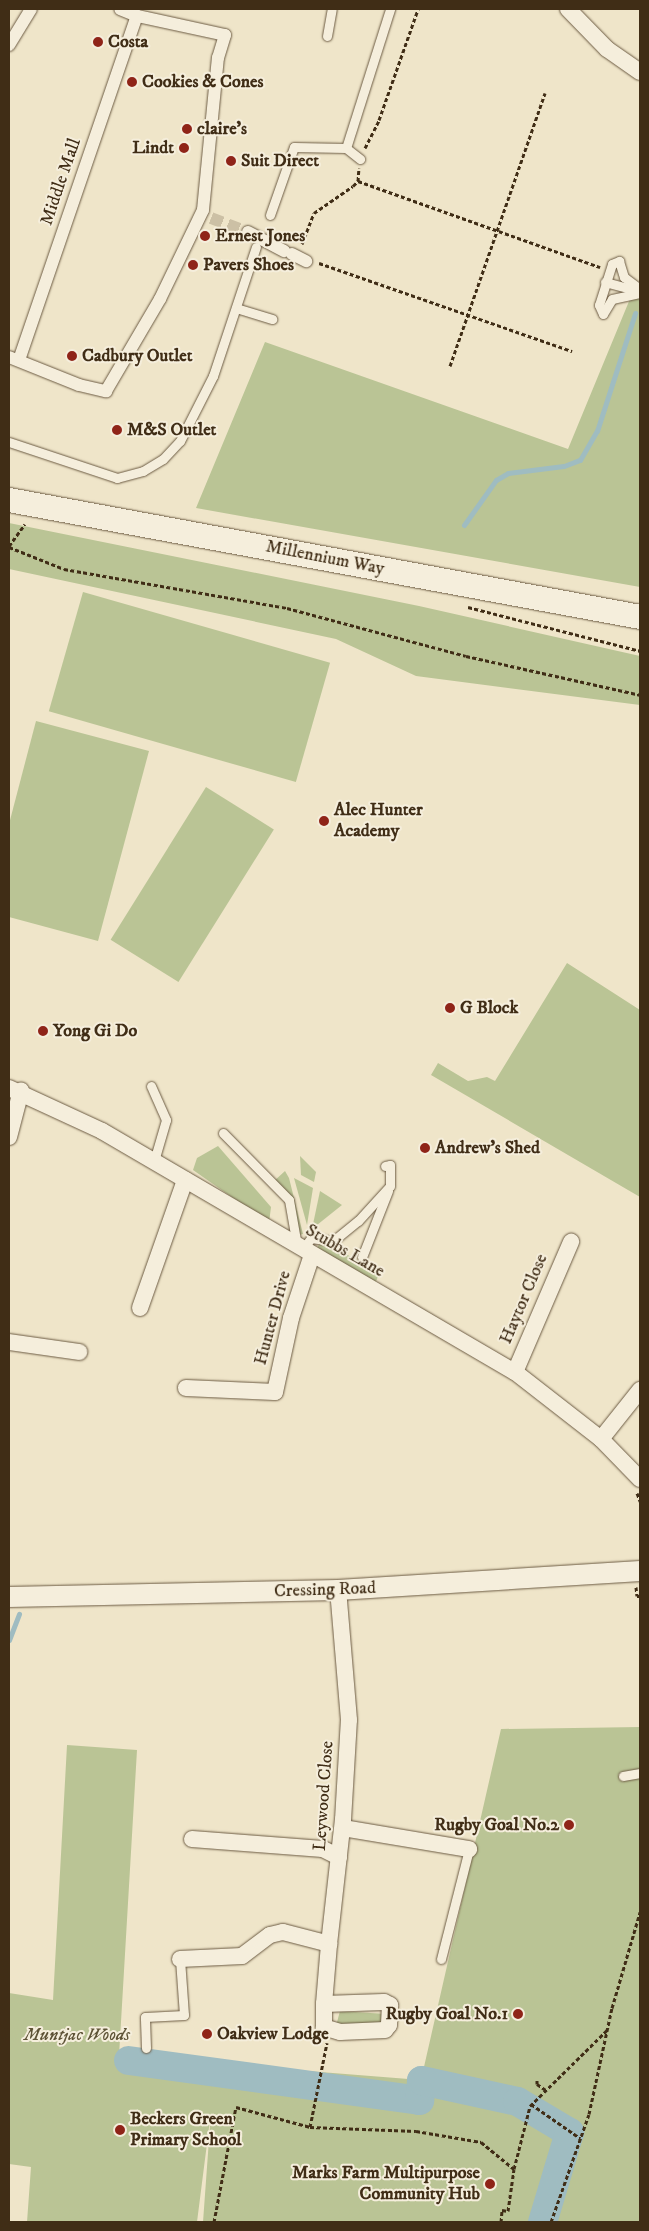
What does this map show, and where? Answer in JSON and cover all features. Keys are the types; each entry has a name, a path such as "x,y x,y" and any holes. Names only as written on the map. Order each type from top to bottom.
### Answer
{"main road":[{"name":"Millennium Way","path":"9,500 640,617"}],"street":[{"path":"9,45 31,9"},
{"path":"14,359 79,385 106,391 160,299 205,216 218,58 225,35 137,16 120,9"},
{"path":"568,9 607,49 640,72"},
{"name":"Middle Mall","path":"14,359 137,16"},
{"path":"248,232 306,261"},
{"path":"9,1137 15,1089"},
{"name":"Stubbs Lane","path":"15,1089 102,1131 515,1372 600,1439 640,1479"},
{"path":"140,1308 185,1180"},
{"name":"Haytor Close","path":"515,1372 571,1242"},
{"name":"Hunter Drive","path":"186,1388 275,1392 304,1250"},
{"path":"9,1342 79,1352"},
{"path":"600,1439 640,1390"},
{"name":"Cressing Road","path":"9,1597 338,1590 640,1572"},
{"name":"Leywood Close","path":"330,2030 324,2027 324,2004 343,1828 349,1720 338,1590"},
{"path":"343,1828 470,1849"},
{"path":"192,1838 323,1850 339,1856"},
{"path":"180,1959 242,1956 270,1934 283,1932 329,1944"},
{"path":"324,2004 384,2002 390,2005 391,2015 385,2030 330,2030"}],"lane":[{"path":"327,36 332,9"},
{"path":"346,148 390,9"},
{"path":"270,214 294,147 346,148 360,159"},
{"path":"9,442 117,478 143,471 163,459 180,441 213,376 256,248"},
{"path":"618,261 624,277 640,291 612,299 602,314 599,305 612,264 618,261"},
{"path":"605,282 640,291"},
{"path":"236,308 272,319"},
{"path":"152,1086 166,1120 154,1162"},
{"path":"223,1133 289,1200 304,1250"},
{"path":"362,1257 390,1186 390,1165 385,1166"},
{"path":"304,1250 311,1238 333,1241 358,1221 390,1186"},
{"path":"623,1776 640,1773"},
{"path":"441,1959 470,1849"},
{"path":"146,2048 145,2017 184,2015 180,1959"}],"path":[{"path":"450,366 499,230 545,93"},
{"path":"358,181 602,267 605,257 618,261"},
{"path":"306,261 572,351"},
{"path":"25,524 9,547 64,569 287,608 466,656 640,695"},
{"path":"551,2222 589,2114 608,2029 640,1912"},
{"path":"502,2222 502,2210 508,2211 514,2169 530,2105 608,2029"},
{"path":"310,2127 330,2030"},
{"path":"537,2080 537,2084 546,2090"},
{"path":"530,2105 580,2138"},
{"path":"214,2222 236,2107 310,2127 416,2131 481,2142 514,2169"}],"green space":[{"path":"632,294 640,296 640,587 196,508 265,342 568,449"},
{"path":"9,523 419,606 640,656 640,705 416,676 336,639 9,569"},
{"path":"83,592 330,663 296,782 49,711"},
{"path":"36,721 149,751 98,941 9,917 9,824"},
{"path":"206,787 274,829 178,982 111,940"},
{"path":"567,963 640,1010 640,1197 431,1075 438,1063 468,1081 487,1077 495,1081"},
{"path":"218,1146 271,1207 269,1223 193,1170 197,1158"},
{"path":"300,1156 316,1172 314,1182 301,1175"},
{"path":"285,1171 289,1178 303,1234 299,1235 289,1200 273,1182"},
{"path":"294,1178 313,1188 307,1225"},
{"path":"320,1191 342,1205 312,1229"},
{"path":"321,1241 380,1272 374,1286 316,1250"},
{"name":"Muntjac Woods","path":"640,1727 640,2222 203,2222 211,2112 197,2222 27,2222 31,2167 9,2164 9,1993 53,2000 67,1745 137,1750 119,2056 421,2080 501,1729","holes":["435,2083 484,2091 503,2098"]},
{"path":"340,2011 386,2014 383,2024 336,2026"}],"waterway":[{"path":"464,525 496,480 508,473 564,466 580,460 597,431 635,313"},
{"path":"9,1640 19,1614"},
{"path":"128,2060 419,2100 421,2080 517,2101 569,2132 542,2222"}],"tunnel":[{"path":"211,218 248,232"}],"place":[{"name":"Costa","path":"98,42"},
{"name":"Cookies & Cones","path":"132,82"},
{"name":"claire's","path":"187,129"},
{"name":"Lindt","path":"184,148"},
{"name":"Suit Direct","path":"231,161"},
{"name":"Ernest Jones","path":"205,236"},
{"name":"Pavers Shoes","path":"193,265"},
{"name":"Cadbury Outlet","path":"72,356"},
{"name":"M&S Outlet","path":"117,430"},
{"name":"Alec Hunter Academy","path":"324,821"},
{"name":"G Block","path":"450,1008"},
{"name":"Yong Gi Do","path":"43,1031"},
{"name":"Andrew's Shed","path":"425,1148"},
{"name":"Rugby Goal No.2","path":"569,1825"},
{"name":"Rugby Goal No.1","path":"518,2014"},
{"name":"Oakview Lodge","path":"207,2034"},
{"name":"Beckers Green Primary School","path":"120,2130"},
{"name":"Marks Farm Multipurpose Community Hub","path":"490,2184"}]}
